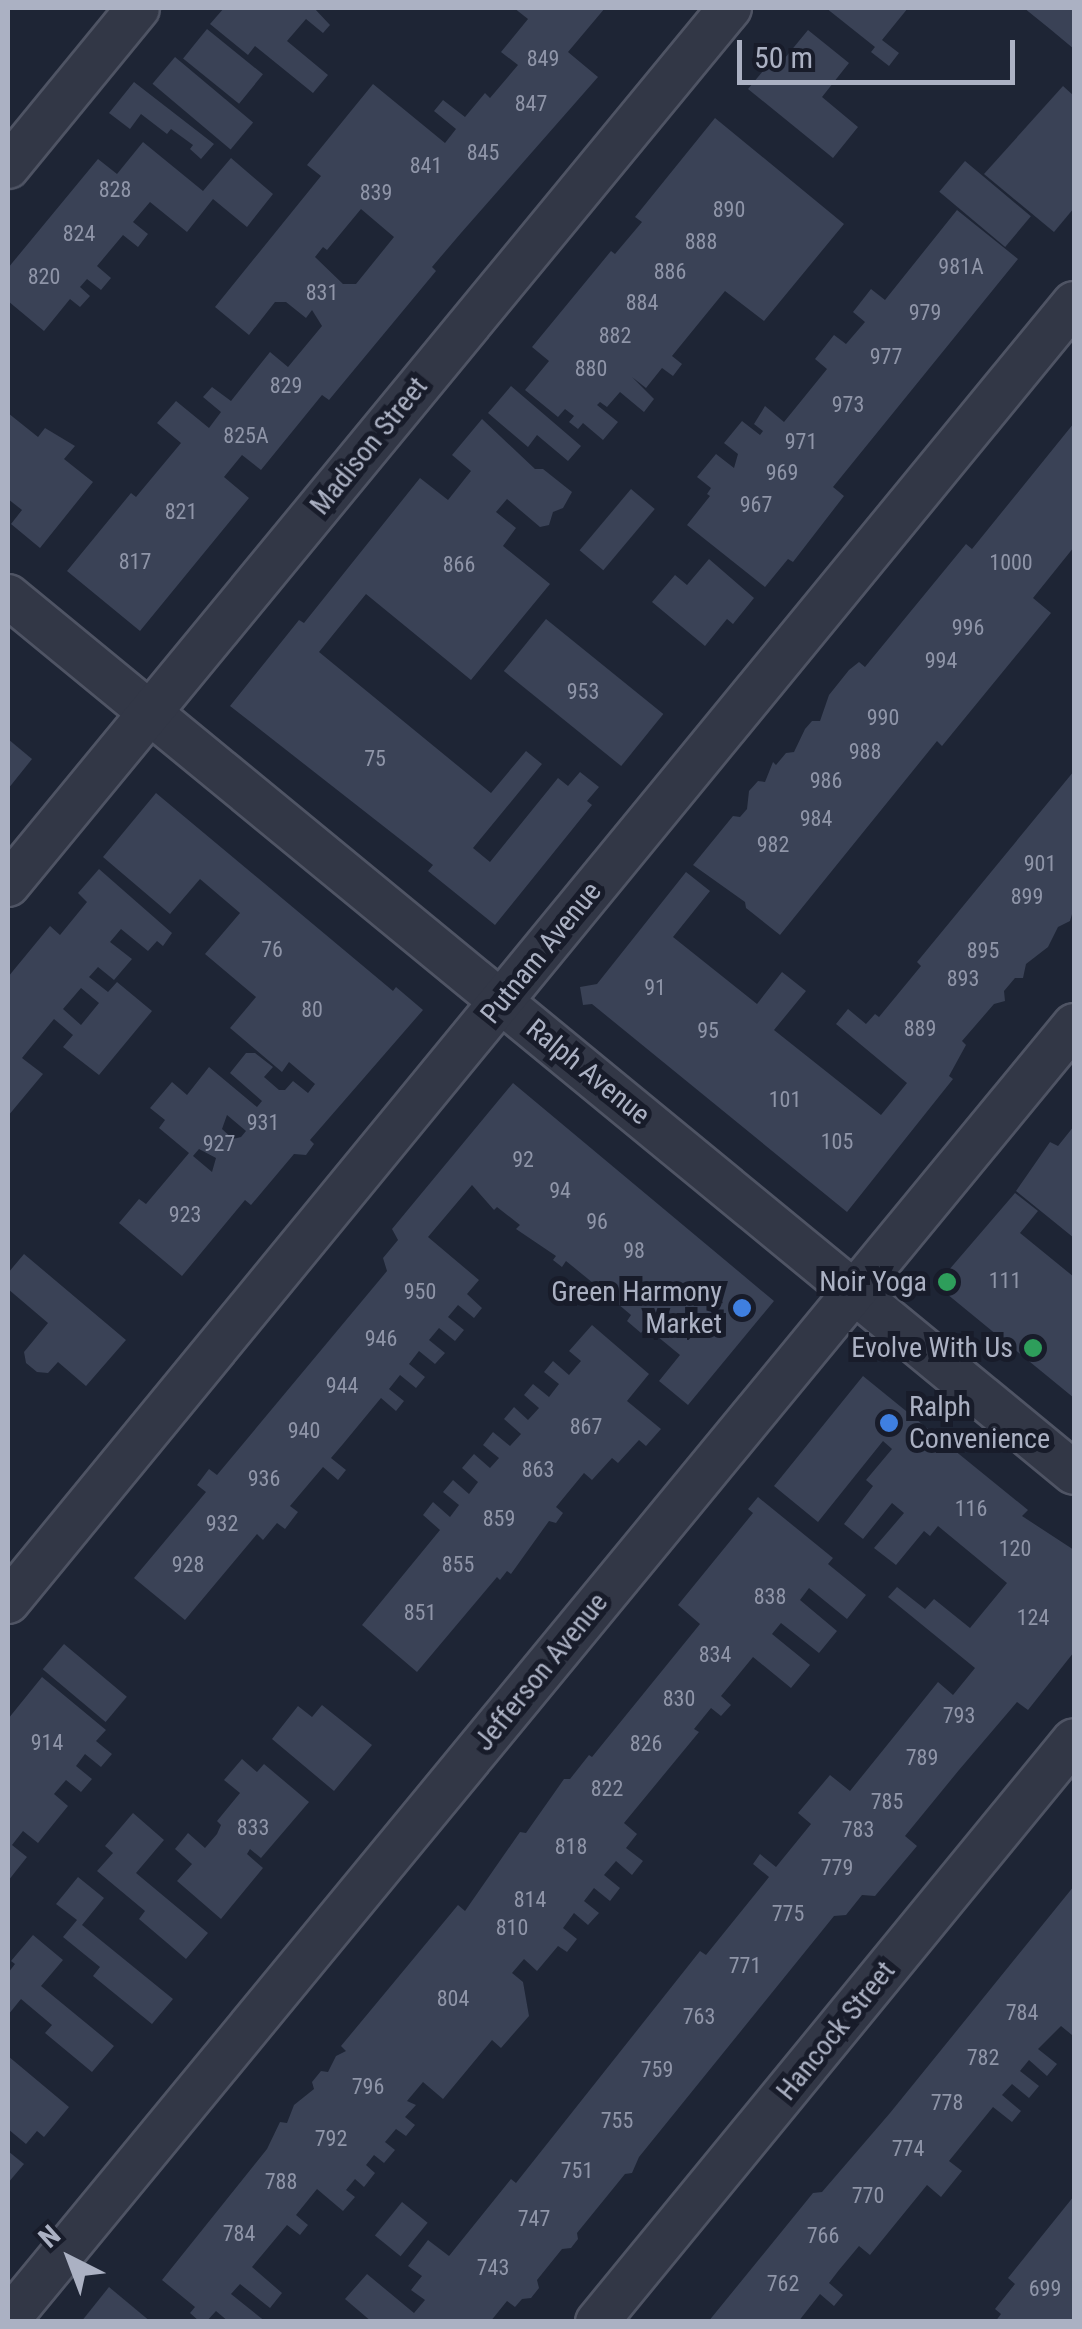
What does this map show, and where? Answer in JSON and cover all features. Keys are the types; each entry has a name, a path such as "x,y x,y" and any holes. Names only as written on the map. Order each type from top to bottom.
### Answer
{"street":[{"path":"8,167 138,8"},
{"name":"Madison Street","path":"8,885 730,8"},
{"name":"Putnam Avenue","path":"8,1602 1074,304"},
{"name":"Ralph Avenue","path":"8,596 1074,1472"},
{"name":"Jefferson Avenue","path":"8,2320 1074,1024"},
{"name":"Hancock Street","path":"597,2322 1074,1740"}],"building":[{"path":"224,8 314,8 330,25 323,33 306,19 287,41 328,75 313,93 255,46 248,55 210,24"},
{"path":"514,8 605,8 568,52 598,77 432,267 436,271 329,400 322,395 261,470 242,455 224,477 249,498 140,631 67,571 131,493 136,497 181,443 157,423 176,401 209,428 221,412 203,397 212,387 231,401 270,352 288,367 322,326 312,310 306,318 286,302 275,302 249,335 215,307 321,176 307,165 373,84 445,143 456,129 434,111 443,100 465,117 485,93 490,98 518,65 501,52 528,19","holes":["361,209 394,237 356,284 343,284 315,257 323,247 327,250"]},
{"path":"826,8 908,8 882,40 899,53 889,66 871,52 875,47"},
{"path":"1024,8 1074,8 1074,49 1050,29"},
{"path":"207,29 263,74 239,104 183,59"},
{"path":"808,30 849,63 822,97 858,127 833,158 748,89 773,59 780,64"},
{"path":"175,57 253,123 231,149 153,84"},
{"path":"134,82 214,144 201,159 190,149 193,145 171,129 167,134 141,114 130,129 109,113"},
{"path":"1063,86 1074,96 1074,208 1054,232 984,174"},
{"path":"715,118 844,224 764,321 725,291 672,356 682,364 673,376 662,368 646,388 632,377 654,399 644,412 620,392 607,407 600,402 597,405 618,422 603,440 583,423 578,429 569,422 574,416 565,409 558,417 525,390 549,361 532,347 611,251 615,254 642,222 635,217"},
{"path":"143,142 203,191 231,158 273,194 247,227 213,199 187,232 150,202 133,222 148,234 138,247 123,235 97,266 111,278 101,290 87,279 80,287 90,296 80,307 70,299 44,331 8,301 8,268 98,159 117,174"},
{"path":"965,161 1031,216 1005,247 939,192"},
{"path":"957,210 1018,259 833,487 844,496 793,562 788,559 765,587 687,525 710,496 707,494 711,488 697,477 716,454 734,468 738,454 724,443 742,421 760,435 763,431 754,424 765,406 784,422 827,369 815,359 834,335 846,344 865,322 853,312 871,289 885,300"},
{"path":"511,386 581,446 568,461 537,435 528,447 488,413"},
{"path":"8,413 38,437 45,428 75,446 64,459 93,482 40,548 11,524 22,510 8,499"},
{"path":"482,419 535,469 543,469 572,492 563,508 553,512 549,525 540,527 507,499 496,512 516,528 503,546 550,584 471,680 366,594 319,652 491,793 526,751 542,764 473,848 490,862 558,778 568,786 580,772 599,787 587,801 592,805 495,925 428,871 433,865 230,706 299,620 304,623 420,478 448,500 471,471 452,455"},
{"path":"1074,423 1074,547 1033,598 1051,613 942,746 937,741 780,935 746,908 745,902 693,865 733,816 740,817 747,809 749,791 758,781 765,782 773,762 776,765 786,753 794,752 805,729 812,721 820,721 829,695 849,670 859,662 865,667 966,544 972,549"},
{"path":"631,489 655,509 603,570 580,550"},
{"path":"709,559 754,598 733,624 727,619 705,646 652,602 675,575 687,585"},
{"path":"546,619 663,714 621,766 504,671"},
{"path":"8,739 32,759 8,789"},
{"path":"1074,771 1074,907 1070,921 1058,927 1048,947 1026,964 1023,978 1015,978 1004,991 1005,1001 994,1004 962,1041 966,1045 949,1076 953,1079 847,1212 592,1004 583,1005 580,987 597,984 686,872 710,891 673,937 757,1004 782,972 806,991 774,1030 881,1115 907,1083 836,1024 848,1009 866,1024 875,1014 879,1017 921,966 917,962"},
{"path":"156,793 393,991 396,987 423,1010 310,1140 314,1144 306,1155 294,1154 251,1205 245,1200 182,1276 119,1223 139,1199 146,1204 189,1153 159,1128 165,1120 150,1108 172,1082 187,1095 209,1067 257,1107 262,1101 230,1073 246,1053 255,1053 273,1067 264,1077 279,1090 285,1090 293,1081 308,1093 315,1084 289,1062 282,1072 230,1028 256,997 205,954 240,913 200,879 170,914 103,857","holes":["227,1115 246,1131 241,1137 233,1139 222,1129","199,1149 216,1158 212,1172 193,1156"]},
{"path":"99,869 172,933 163,946 157,941 148,951 121,929 110,942 132,959 114,980 98,967 89,977 108,992 117,982 152,1011 99,1075 63,1047 73,1035 54,1019 22,1058 43,1074 8,1116 8,977 50,926 60,935 87,902 78,893","holes":["81,988 99,1003 81,1025 63,1009"]},
{"path":"513,1083 774,1301 688,1405 659,1381 680,1355 646,1327 641,1333 627,1321 631,1315 605,1293 600,1299 588,1289 593,1283 566,1261 562,1267 553,1260 556,1256 516,1229 520,1225 497,1207 494,1210 472,1185 428,1237 479,1280 467,1294 482,1308 474,1318 458,1305 448,1317 464,1330 455,1341 439,1328 429,1340 445,1353 435,1364 419,1351 409,1364 425,1377 416,1388 400,1375 389,1389 404,1401 396,1411 381,1398 331,1458 346,1470 338,1480 323,1467 290,1506 298,1512 285,1529 277,1523 263,1540 257,1534 185,1620 134,1578 206,1492 197,1485 209,1469 217,1475 387,1271 383,1258 398,1240 392,1229"},
{"path":"1074,1126 1074,1238 1016,1191 1050,1142 1058,1146"},
{"path":"1015,1193 1038,1211 1020,1233 1074,1277 1074,1398 936,1285"},
{"path":"24,1254 126,1340 86,1386 58,1362 48,1373 37,1372 26,1363 24,1352 48,1323 8,1289 8,1273"},
{"path":"592,1325 649,1374 627,1401 661,1429 646,1446 639,1440 618,1463 612,1458 592,1480 584,1473 556,1507 563,1513 556,1523 549,1521 511,1574 507,1571 500,1580 497,1577 417,1672 362,1625 440,1530 423,1515 433,1502 450,1517 459,1505 443,1492 453,1480 469,1494 478,1482 462,1468 474,1454 490,1468 499,1458 483,1445 493,1432 510,1446 521,1434 504,1419 514,1407 528,1420 539,1408 524,1395 533,1384 549,1397 559,1384 544,1372 553,1361 569,1375 581,1361 569,1351"},
{"path":"863,1376 1028,1510 1022,1516 1074,1550 1074,1652 1028,1710 1017,1702 905,1836 917,1846 875,1896 862,1895 846,1915 834,1916 639,2157 632,2173 625,2174 577,2233 578,2239 571,2248 562,2249 537,2280 539,2288 531,2298 522,2299 515,2307 507,2301 490,2322 372,2322 345,2299 367,2274 414,2313 425,2300 411,2290 422,2276 408,2266 428,2240 449,2256 511,2179 516,2183 700,1951 706,1955 769,1877 753,1864 760,1854 776,1867 811,1824 798,1813 830,1775 850,1791 938,1682 953,1695 975,1668 888,1597 897,1587 925,1609 934,1599 970,1628 1007,1583 938,1526 930,1536 924,1531 896,1565 874,1548 904,1513 892,1503 863,1539 844,1524 873,1486 866,1480 892,1449 883,1441 818,1522 774,1486"},
{"path":"758,1497 833,1558 828,1564 866,1595 847,1619 809,1588 800,1600 837,1631 819,1653 781,1623 772,1634 810,1665 791,1688 753,1657 721,1696 731,1705 721,1716 711,1708 694,1729 699,1732 624,1823 637,1834 626,1848 643,1861 632,1875 616,1861 604,1875 620,1888 610,1901 594,1888 584,1901 599,1913 588,1925 574,1913 563,1928 577,1939 567,1952 558,1946 537,1971 524,1959 512,1973 523,1982 529,2016 501,2048 492,2040 443,2099 423,2082 407,2101 416,2105 405,2117 415,2125 406,2136 396,2129 385,2142 395,2150 384,2163 374,2155 366,2165 375,2173 364,2187 355,2179 346,2190 355,2197 343,2211 317,2189 296,2215 308,2225 300,2235 287,2225 252,2267 282,2293 270,2308 240,2284 231,2294 266,2322 229,2322 216,2311 206,2322 200,2322 190,2313 195,2307 162,2280 267,2149 280,2122 287,2123 294,2105 314,2089 312,2082 321,2071 328,2072 336,2056 346,2051 341,2046 458,1905 465,1911 520,1832 526,1833 564,1779 570,1779 589,1755 592,1757 700,1624 678,1605 753,1513 748,1509"},
{"path":"64,1644 127,1697 106,1722 43,1669"},
{"path":"42,1677 106,1730 96,1741 112,1754 101,1767 85,1754 76,1766 92,1779 81,1792 66,1780 54,1794 68,1806 38,1843 23,1831 12,1845 27,1857 8,1881 8,1719"},
{"path":"322,1705 372,1745 334,1791 272,1739 298,1706 312,1717"},
{"path":"242,1759 257,1772 264,1764 309,1802 261,1858 250,1849 247,1854 263,1868 221,1919 177,1881 192,1864 175,1849 188,1833 205,1848 217,1834 221,1825 217,1821 240,1793 224,1780"},
{"path":"133,1813 164,1840 136,1873 208,1933 186,1959 139,1919 145,1911 97,1871 113,1853 105,1846"},
{"path":"78,1877 104,1898 82,1925 173,1999 152,2024 93,1976 100,1967 63,1937 77,1920 56,1904"},
{"path":"1074,1886 1074,2032 1072,2035 1061,2026 1038,2049 1057,2064 1047,2076 1029,2060 1020,2071 1039,2086 1029,2098 1012,2084 1002,2095 1021,2111 1012,2122 993,2107 949,2161 962,2171 941,2197 927,2185 870,2255 859,2246 839,2270 829,2283 843,2295 834,2306 820,2294 798,2322 708,2322 813,2193 822,2192 890,2113"},
{"path":"33,1935 63,1960 41,1986 114,2046 92,2072 45,2033 52,2025 21,1999 8,2015 8,1973 15,1964 11,1961"},
{"path":"8,2056 69,2107 44,2137 37,2131 26,2144 8,2129"},
{"path":"8,2151 24,2164 8,2183"},
{"path":"1074,2196 1074,2319 995,2322 1001,2314 995,2309 1015,2284 1008,2278"},
{"path":"402,2202 428,2223 401,2256 375,2235"},
{"path":"109,2287 151,2322 81,2322"}],"place":[{"name":"Noir Yoga","path":"947,1282"},
{"name":"Green Harmony Market","path":"742,1308"},
{"name":"Evolve With Us","path":"1033,1348"},
{"name":"Ralph Convenience","path":"889,1423"}]}
